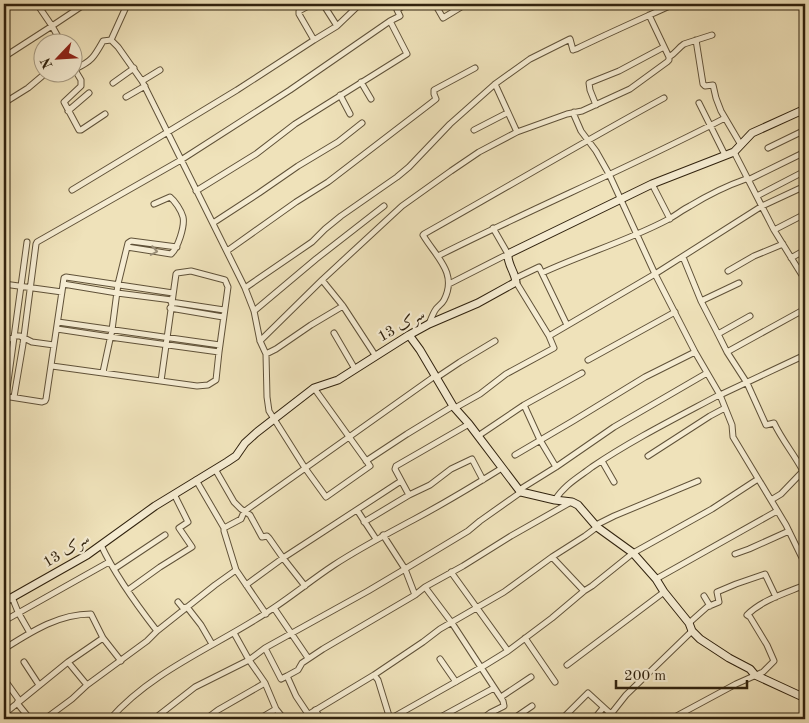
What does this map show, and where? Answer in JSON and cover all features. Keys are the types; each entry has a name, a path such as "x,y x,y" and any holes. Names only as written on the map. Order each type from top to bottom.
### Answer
{"street":[{"path":"37,4 55,32"},
{"path":"4,57 85,4"},
{"path":"111,40 129,4"},
{"path":"312,4 299,11 299,14 314,40"},
{"path":"324,4 337,26"},
{"path":"72,190 237,90 337,26 360,4"},
{"path":"14,397 37,242 181,160 290,90 400,16 397,10 406,4"},
{"path":"435,4 443,18 466,4"},
{"path":"245,288 312,242 341,216 409,168 450,124 495,84 530,59 570,39 573,50 576,49 674,4"},
{"path":"260,341 402,206 479,152 517,132 567,114 582,111 630,89 667,62 669,60 668,57 649,15"},
{"path":"196,191 256,154 295,124 407,54 390,21"},
{"path":"668,57 678,51 684,44 712,35"},
{"path":"82,65 93,58 103,41 111,40"},
{"path":"111,40 134,68 144,84 245,288 254,310 260,341 266,354 269,411 326,497 370,466 314,388"},
{"path":"696,40 703,84 704,86 713,86 725,118 741,145"},
{"path":"596,105 589,83 619,71 664,47"},
{"path":"113,83 134,68"},
{"path":"227,251 296,202 328,182 431,103 436,99 434,90 475,68"},
{"path":"126,97 160,70"},
{"path":"4,103 35,82"},
{"path":"80,82 81,86 64,101 80,131 105,114"},
{"path":"361,82 371,99"},
{"path":"495,84 517,132"},
{"path":"68,111 89,93"},
{"path":"340,95 350,114"},
{"path":"429,324 435,310 443,302 449,284 446,271 438,256 423,236 424,234 664,98"},
{"path":"699,104 726,155"},
{"path":"449,284 652,184 734,152 752,133 805,110"},
{"path":"574,112 581,131 596,151 675,312 719,395 732,425 733,437 789,531 805,564"},
{"path":"474,130 507,113"},
{"path":"438,256 725,118"},
{"path":"213,223 298,166 338,142 362,123"},
{"path":"768,148 805,130"},
{"path":"734,152 774,230 805,280"},
{"path":"542,273 670,219 728,185 748,180 805,152"},
{"path":"757,196 805,172"},
{"path":"652,184 670,219"},
{"path":"549,336 656,274 762,206 805,186"},
{"path":"103,372 112,330 118,284 128,243 131,241 177,247 184,219 181,213 174,200 170,197 154,204"},
{"path":"254,310 384,206"},
{"path":"774,230 805,214"},
{"path":"366,461 407,434 480,394 506,374 554,348 516,280 494,228"},
{"path":"27,242 5,396 45,401 52,366 64,278 173,293"},
{"path":"728,270 754,256 783,244"},
{"path":"791,258 805,250"},
{"path":"683,257 718,334 747,383 766,425 774,422 804,470 781,494 771,500"},
{"path":"516,280 539,267 567,325"},
{"path":"52,366 197,386 208,385 216,380 228,287 225,280 191,271 177,273 161,381"},
{"path":"322,280 343,306 375,355"},
{"name":"سرک 13","path":"4,602 87,555 155,506 236,456 245,443 314,388 338,380 409,335 429,324 478,303 516,280"},
{"path":"702,301 739,283"},
{"path":"4,284 62,292"},
{"path":"63,284 171,304 223,317"},
{"path":"171,304 224,310"},
{"path":"266,354 343,306"},
{"path":"727,352 805,309"},
{"path":"588,360 675,312"},
{"path":"718,334 750,316"},
{"path":"58,322 220,345"},
{"path":"57,329 219,352"},
{"path":"334,333 355,369"},
{"path":"409,335 454,407 520,491 555,500 572,502 578,505 596,527 633,553 656,579 689,623 692,631 700,639 740,665 750,669 755,675 805,698"},
{"path":"5,340 16,336 32,342 54,345"},
{"path":"5,340 12,346 18,347 32,342"},
{"path":"224,528 241,519 244,512 249,508 435,377 495,341"},
{"path":"515,455 645,377 696,352"},
{"path":"555,500 559,493 572,481 622,447 719,395 805,355"},
{"path":"478,436 524,405 582,373"},
{"path":"154,719 195,687 249,660 265,648 468,531 520,491 614,427 707,373"},
{"path":"524,405 540,440 556,467"},
{"path":"648,456 725,408"},
{"path":"409,495 395,469 396,466 469,424"},
{"path":"364,522 409,495 430,485 451,469 472,459 483,480"},
{"path":"602,461 614,482"},
{"path":"110,719 141,690 212,644 266,614 332,566 502,468"},
{"path":"215,469 234,502 244,512 250,514 262,537 267,536 269,538 305,586"},
{"path":"374,675 378,680 390,719 508,651 633,553 712,509 758,479"},
{"path":"196,480 224,528 236,570 266,614"},
{"path":"246,585 283,558 401,481"},
{"path":"301,719 374,675 440,629 504,592 552,556 572,545 598,524 698,481"},
{"path":"128,590 192,547 178,528 188,522 174,494"},
{"path":"265,648 281,678 287,676 298,670 308,658 415,595 424,587 572,502"},
{"path":"357,510 376,539"},
{"path":"656,579 777,511"},
{"path":"735,554 789,531"},
{"path":"114,568 165,535"},
{"path":"383,535 405,569 415,595"},
{"path":"101,545 109,562 157,631"},
{"path":"552,556 584,591"},
{"path":"4,622 18,612 109,562"},
{"path":"45,719 236,570"},
{"path":"451,572 508,651"},
{"path":"689,623 706,608 718,602 717,592 765,574 776,597"},
{"path":"671,719 728,688 763,672 774,661 767,645 747,615 753,609 776,597 805,585"},
{"path":"424,587 452,623 503,701 504,706 482,719"},
{"path":"567,665 664,592"},
{"path":"704,596 710,606"},
{"path":"12,597 30,633"},
{"path":"178,602 183,608 187,607 201,625 212,644"},
{"path":"274,608 308,658"},
{"path":"4,649 51,622 68,617 91,614 103,638 121,661"},
{"path":"562,719 588,693 611,714 626,695 692,631"},
{"path":"234,633 265,683 276,709 284,719"},
{"path":"4,714 68,662 103,638"},
{"path":"525,638 555,682"},
{"path":"440,659 456,682"},
{"path":"24,662 39,685"},
{"path":"68,662 87,685"},
{"path":"287,676 296,696 308,714"},
{"path":"500,697 531,677"},
{"path":"4,679 19,700 17,703 30,719"},
{"path":"206,719 265,683"},
{"path":"438,719 494,688"},
{"path":"513,719 532,706"},
{"path":"594,719 603,708"},
{"path":"259,719 276,709"},
{"path":"315,710 321,719"},
{"path":"53,713 57,719"},
{"path":"490,713 496,719"}]}
